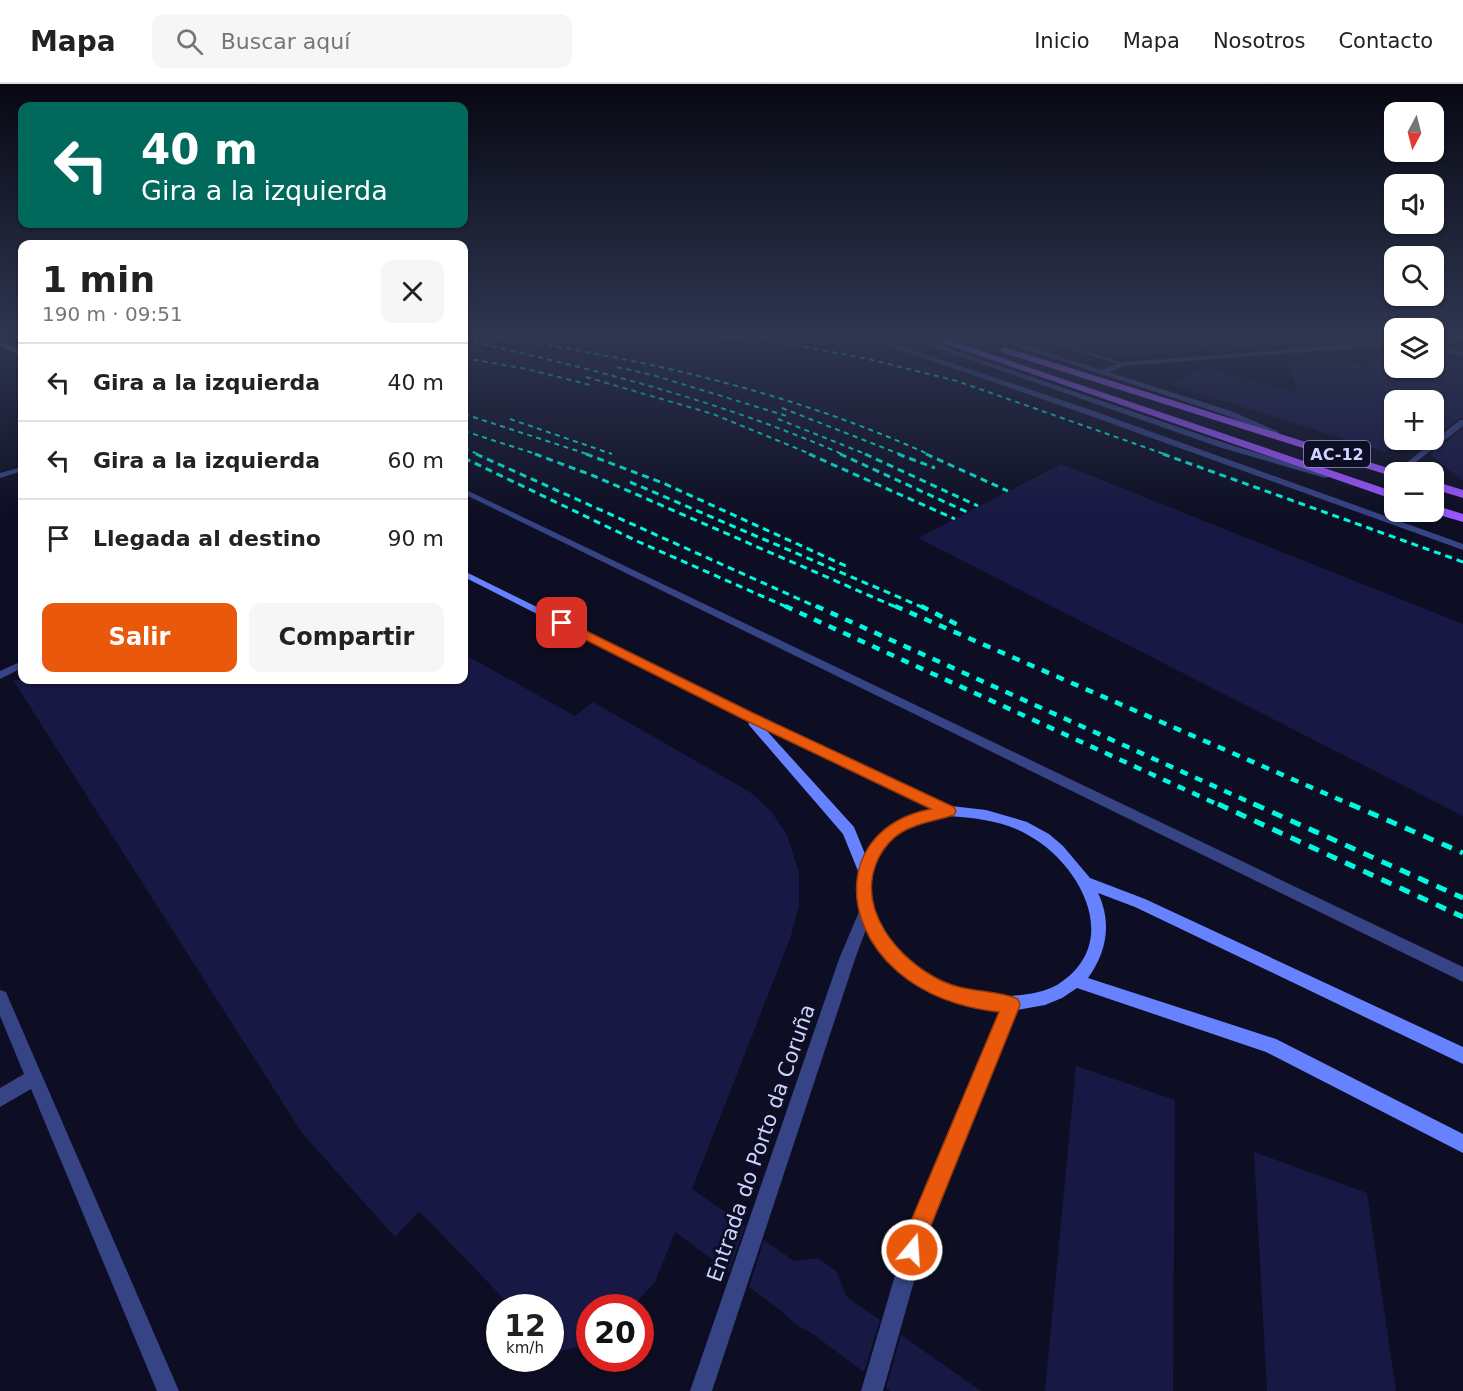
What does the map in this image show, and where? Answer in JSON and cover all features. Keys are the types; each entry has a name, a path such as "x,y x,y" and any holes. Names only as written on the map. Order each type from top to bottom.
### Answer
{"main road":[{"name":"AC-12","path":"1106,397 1384,492"},
{"name":"AC-12","path":"1156,397 1384,469"},
{"path":"1444,488 1463,494"},
{"path":"1444,512 1463,518"},
{"path":"468,576 748,716 949,811"},
{"path":"748,716 849,831 865,870"},
{"path":"949,811 980,813 1012,822 1042,837 1067,857 1087,883 1097,908 1100,935 1093,960 1076,981 1048,997 1011,1005 973,1000 936,987 904,966 880,940 866,911 863,890 865,870 876,847 894,829 919,817 949,811"},
{"path":"1087,883 1140,903 1463,1056"},
{"path":"1076,981 1270,1045 1463,1144"}],"street":[{"path":"1044,397 1463,547"},
{"path":"1082,397 1222,445 1384,492"},
{"path":"1179,397 1228,413 1280,436"},
{"path":"1411,462 1463,422"},
{"path":"0,476 18,470"},
{"path":"468,493 1463,975"},
{"path":"0,675 18,666"},
{"name":"Entrada do Porto da Coruña","path":"701,1391 847,959 866,911"},
{"path":"0,997 168,1391"},
{"path":"872,1391 919,1228 1011,1005"},
{"path":"0,1098 33,1078"}],"building":[{"path":"1211,397 1384,397 1384,450 1388,450 1385,452"},
{"path":"1444,397 1463,397 1463,418 1459,418 1444,430"},
{"path":"1463,429 1463,481 1444,465 1444,462 1440,462 1430,454 1435,450 1444,450 1444,443"},
{"path":"1061,464 1463,624 1463,816 918,538"},
{"path":"468,656 575,716 593,702 750,792 771,811 787,835 799,873 799,906 791,936 692,1189 745,1226 729,1272 675,1232 655,1282 644,1294 576,1294 576,1347 564,1351 564,1294 499,1294 419,1211 395,1237 302,1133 13,680 18,680 18,684 468,684"},
{"path":"1076,1066 1175,1100 1173,1391 1045,1391"},
{"path":"1254,1152 1367,1193 1396,1391 1267,1391"},
{"path":"764,1240 794,1261 817,1258 836,1271 847,1297 880,1320 864,1372 810,1332 797,1326 784,1313 749,1287"},
{"path":"901,1335 981,1391 890,1391 886,1388"}],"railway":[{"path":"655,397 713,414 813,455"},
{"path":"685,397 751,418 844,455"},
{"path":"725,397 790,417"},
{"path":"776,397 877,432 930,455"},
{"path":"1002,397 1167,455"},
{"path":"782,408 902,455"},
{"path":"468,415 590,455"},
{"path":"510,419 612,454"},
{"path":"778,419 868,455"},
{"path":"468,432 539,455"},
{"path":"468,450 480,455"},
{"path":"476,454 819,608"},
{"path":"535,454 594,476 898,608"},
{"path":"586,454 663,483 848,567"},
{"path":"809,454 955,519"},
{"path":"840,454 967,512"},
{"path":"865,454 978,506"},
{"path":"898,454 935,468"},
{"path":"926,454 1008,491"},
{"path":"1163,454 1463,562"},
{"path":"468,460 639,542 789,608"},
{"path":"630,482 924,608"},
{"path":"785,606 1221,806"},
{"path":"816,606 1258,806"},
{"path":"895,606 1354,806"},
{"path":"921,606 960,626"},
{"path":"1218,804 1463,917"},
{"path":"1254,804 1463,898"},
{"path":"1350,804 1463,853"}],"route":[{"path":"562,623 748,716 949,811 919,817 894,829 876,847 865,870 863,890 866,911 880,940 904,966 936,987 973,1000 1011,1005 912,1250"}]}
